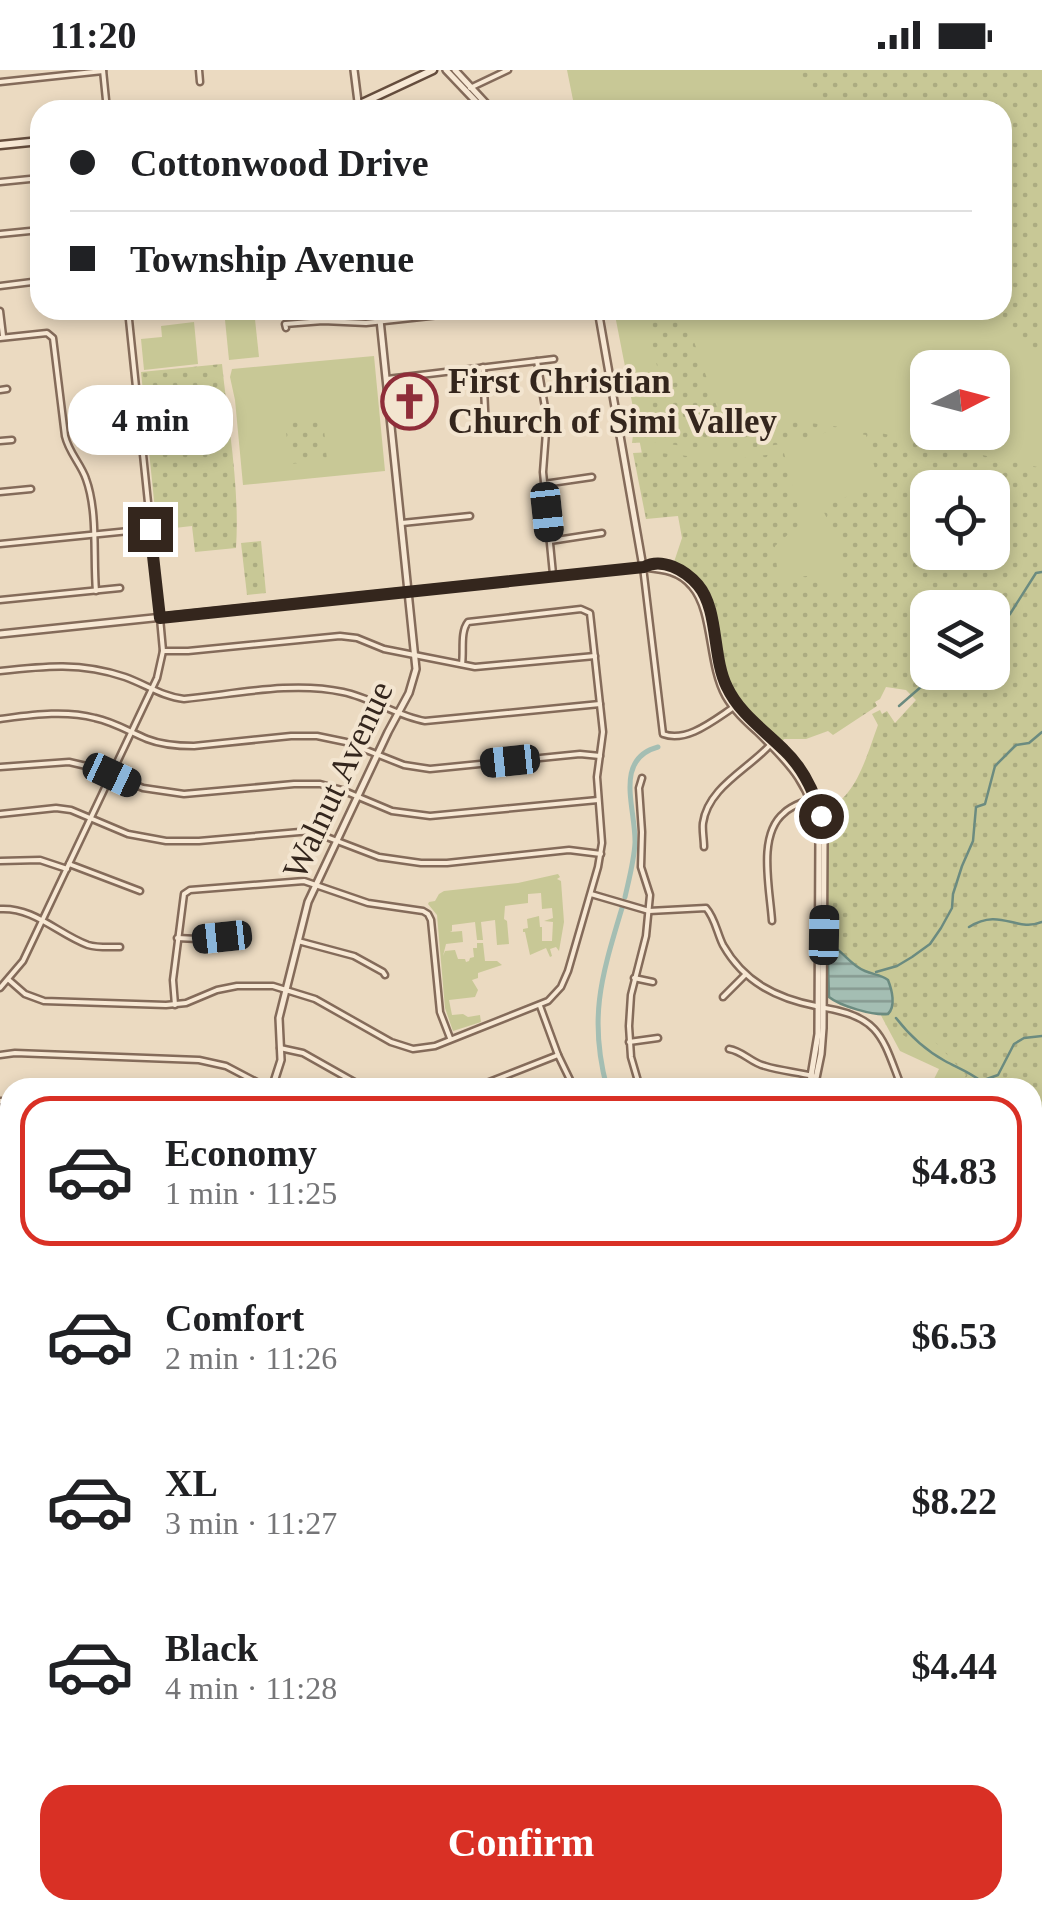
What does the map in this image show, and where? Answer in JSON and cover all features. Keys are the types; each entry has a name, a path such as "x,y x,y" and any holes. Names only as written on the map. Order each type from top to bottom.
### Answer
{"main road":[{"path":"372,100 433,70"},
{"path":"0,145 30,142"}],"street":[{"path":"199,70 200,82"},
{"path":"354,70 357,100"},
{"path":"446,70 481,100"},
{"path":"455,70 476,100"},
{"path":"468,89 508,70"},
{"path":"0,82 103,71 106,100"},
{"path":"0,182 30,179"},
{"path":"0,234 30,231"},
{"path":"0,286 30,283"},
{"path":"0,311 1,338 47,333 53,338 64,436 87,481 96,591"},
{"path":"0,988 23,961 160,670 163,651 129,320"},
{"path":"286,328 286,324 304,322 390,320"},
{"path":"600,320 644,567 661,731 674,737 702,728 735,705"},
{"name":"Walnut Avenue","path":"275,1078 280,1069 280,1018 308,902 413,682 415,654 381,321"},
{"path":"386,380 554,359"},
{"path":"537,361 547,419 543,464 554,576"},
{"path":"482,366 486,430"},
{"path":"106,412 138,408"},
{"path":"0,441 12,440"},
{"path":"544,484 592,477"},
{"path":"0,492 31,489"},
{"path":"402,524 470,516"},
{"path":"0,544 162,528"},
{"path":"550,541 602,533"},
{"path":"0,634 644,567 674,572 699,594 716,672 735,705 772,742 813,798 819,835 820,1007 814,1076 765,1066 729,1048"},
{"path":"0,600 120,588"},
{"path":"9,980 26,994 44,1001 175,1005 237,986 286,988 315,999 401,1046 425,1048 540,1006 565,979 601,854 597,777 603,732 590,613 586,610 468,622 463,630 462,664"},
{"path":"163,651 340,636 384,649 486,667 596,656"},
{"path":"0,670 70,666 110,672 178,699 288,688 322,689 362,697 418,719 434,721 600,704"},
{"path":"0,718 57,713 94,717 149,740 194,746 317,736 346,742 404,765 430,769 580,754 600,756"},
{"path":"704,847 703,822 712,801 772,742"},
{"path":"0,767 69,762 143,788 172,793 306,783 332,787 392,811 430,816 599,800"},
{"path":"638,1078 629,1042 629,1010 646,936 650,891 640,859 638,788 642,778"},
{"path":"772,921 769,836 780,815 813,798"},
{"path":"0,814 62,808 128,834 166,841 303,830 378,857 421,864 569,850 601,854"},
{"path":"0,862 40,860 140,891"},
{"path":"175,1005 173,980 182,898 186,892 292,880 316,884 368,903 427,913 440,1012 450,1040"},
{"path":"590,894 649,910 706,908 729,954 746,975 782,998 855,1014 874,1028 886,1044 898,1078"},
{"path":"0,909 17,910 42,920 84,943 120,947"},
{"path":"178,938 247,934"},
{"path":"298,941 354,956 385,975"},
{"path":"723,997 746,975"},
{"path":"634,978 653,982"},
{"path":"540,1006 569,1078"},
{"path":"629,1042 658,1038"},
{"path":"280,1048 303,1052 348,1078"},
{"path":"0,1055 200,1060 226,1066 250,1078"},
{"path":"499,1078 558,1055"}],"green space":[{"path":"567,70 1042,70 1042,1078 934,1078 939,1069 900,1051 876,1006 877,956 985,690 1010,690 1010,590 910,590 910,620 773,713 691,505 652,505 616,320 1012,320 1012,100 573,100"},
{"path":"798,70 1042,70 1042,365 1001,320 1012,320 1012,100 820,100"},
{"path":"225,320 255,320 259,357 229,360"},
{"path":"647,320 683,320 718,410 876,432 910,439 910,450 959,450 1042,468 1042,1078 964,1078 966,1075 924,1030 906,1037 885,1024 889,1021 896,972 867,973 828,948 828,842 823,810 844,797 859,775 878,725 872,714 887,711 895,723 916,700 906,690 886,687 875,702 877,706 833,735 828,731 806,739 784,739 781,743 735,693 724,668 708,600 690,572 674,562 682,538 678,516 646,519 633,453 723,460 784,453 802,522 775,546 778,579 807,576 838,594 842,550 820,504 880,488 866,435 835,430 783,444 723,451 632,443 628,425 660,380"},
{"path":"194,322 198,364 144,370 141,339 162,337 161,326"},
{"path":"374,356 385,471 243,485 232,369"},
{"path":"222,364 235,479 236,548 195,552 192,526 157,530 141,372"},
{"path":"323,419 327,460 290,464 285,423"},
{"path":"261,541 266,593 247,595 241,543"},
{"path":"558,874 564,922 559,951 556,947 550,949 550,957 546,948 530,955 523,932 528,928 527,919 539,916 542,941 552,941 553,922 544,921 553,918 552,908 542,909 541,893 528,894 528,903 505,906 509,944 497,945 495,920 481,922 483,940 477,940 475,922 452,925 450,932 462,931 463,942 446,944 443,956 445,951 455,950 458,959 466,962 474,957 477,943 483,943 485,961 502,965 478,973 478,978 472,980 478,990 475,997 449,1000 452,1015 480,1015 481,1022 453,1031 445,1008 437,915 429,902 444,891 518,883"}],"shaded area":[{"path":"831,945 860,969 888,980 893,1002 888,1014 857,1010 829,997"}],"waterway":[{"path":"1010,614 1036,573 1042,572"},
{"path":"899,706 917,690"},
{"path":"876,972 897,966 930,944 952,908 953,894 973,841 976,807 985,804 995,766 1016,745 1029,743 1042,732"},
{"path":"625,897 635,843 631,774 644,753 658,747"},
{"path":"605,1078 599,1039 600,996 622,908"},
{"path":"969,927 990,919 1024,925 1042,922"},
{"path":"896,1018 931,1052 976,1078"},
{"path":"990,1078 998,1075 1014,1044 1024,1038 1042,1036"}],"place":[{"name":"First Christian Church of Simi Valley","path":"409,401"}],"route":[{"path":"150,529 160,618 644,567 652,563 672,566 696,582 707,600 718,662 730,692 799,768 821,816"}]}
